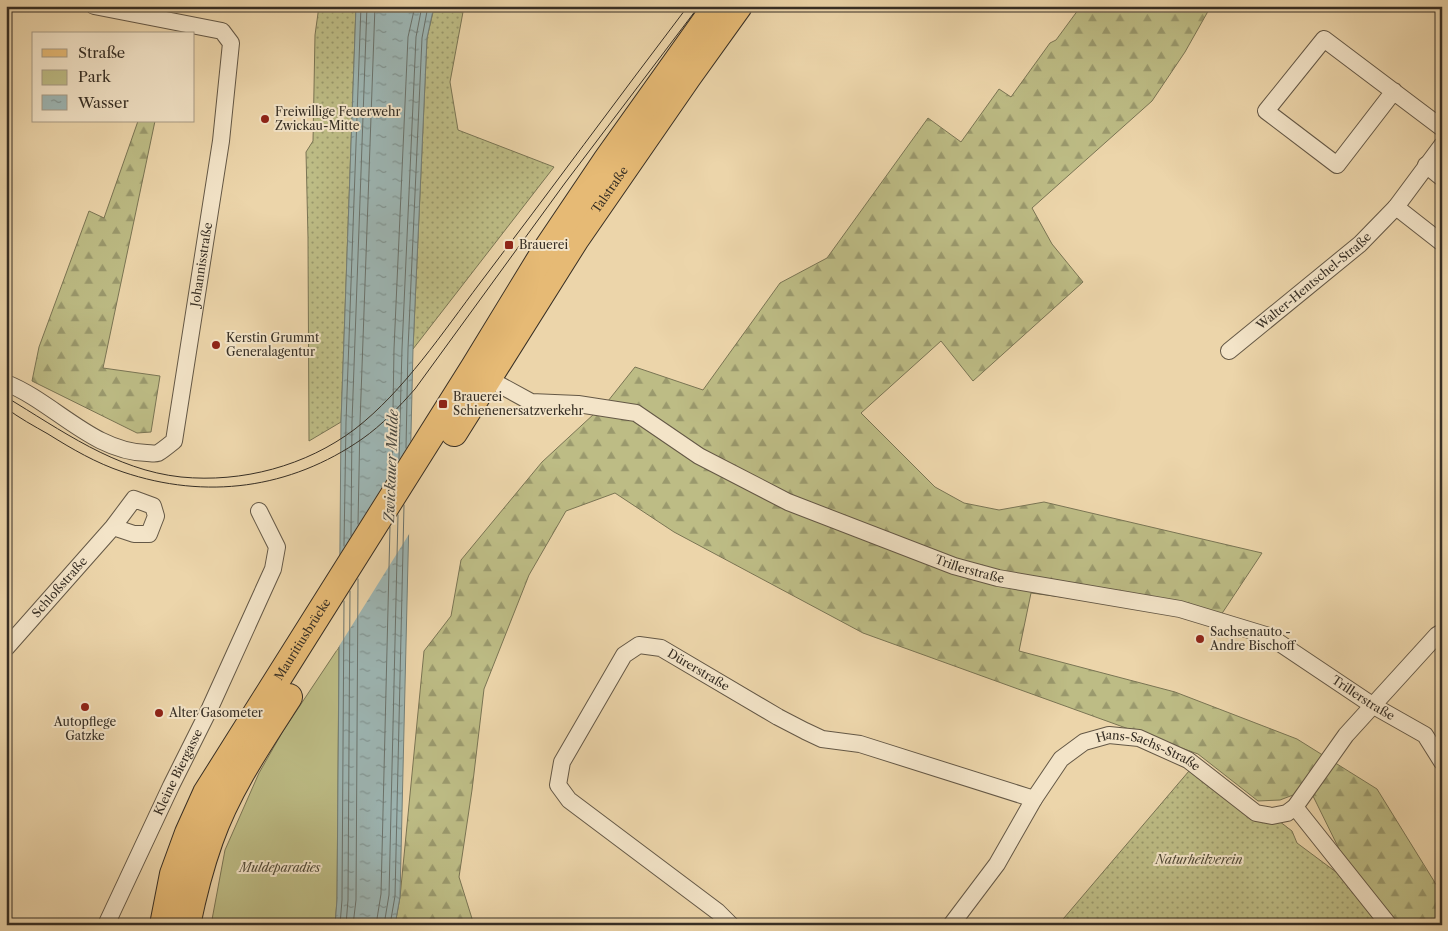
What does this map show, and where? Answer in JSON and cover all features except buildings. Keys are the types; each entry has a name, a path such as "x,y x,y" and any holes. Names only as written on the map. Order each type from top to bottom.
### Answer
{"main road":[{"name":"Talstraße","path":"481,373 543,254 607,158 716,6"},
{"name":"Talstraße","path":"481,373 739,6"},
{"name":"Mauritiusbrücke","path":"187,925 200,870 210,839 228,800 272,724 466,414 481,373"},
{"name":"Mauritiusbrücke","path":"163,925 173,874 188,833 206,793 279,678 481,373"}],"street":[{"name":"Johannisstraße","path":"6,383 38,400 103,441 132,453 156,453 174,441 221,140 231,43 222,31 94,6"},
{"path":"1394,92 1337,165 1266,111 1324,39 1442,128"},
{"name":"Walter-Hentschel-Straße","path":"1230,351 1360,244 1396,207 1442,145"},
{"path":"1426,165 1442,178"},
{"path":"1396,207 1442,242"},
{"name":"Trillerstraße","path":"481,373 531,402 578,404 636,413 699,456 788,502 954,566 998,578 1180,609 1268,636 1372,705 1425,735 1442,762"},
{"name":"Kleine Biergasse","path":"106,925 210,708 273,569 277,546 259,511"},
{"name":"Schloßstraße","path":"6,648 113,527"},
{"path":"1389,925 1295,808 1346,735 1442,632"},
{"name":"Dürerstraße","path":"731,925 718,912 569,800 558,785 562,762 624,655 639,645 661,648 804,732 822,739 860,744 1034,799"},
{"name":"Hans-Sachs-Straße","path":"951,925 997,864 1034,799 1061,759 1084,742 1110,735 1139,738 1188,760 1256,813 1272,816 1287,813 1295,808"}],"green space":[{"path":"319,6 356,6 341,422 309,441 306,152 313,141 315,35"},
{"path":"1081,6 1211,6 1185,52 1152,101 1032,208 1052,244 1083,282 973,381 941,341 861,413 935,487 964,503 999,510 1044,502 1262,553 1215,624 1168,611 1031,593 1019,651 1175,692 1297,739 1377,789 1442,894 1442,925 1398,925 1345,861 1313,796 1301,792 1280,800 1258,801 1198,754 863,633 674,532 615,493 566,511 529,575 484,689 459,877 474,925 395,925 400,897 424,651 451,616 461,560 542,462 608,401 635,367 703,390 780,283 827,258 928,118 961,142 999,89 1011,97 1050,43 1056,40"},
{"path":"433,12 463,12 450,82 458,130 554,167 413,349 427,38"},
{"path":"138,122 155,122 103,368 160,376 151,432 137,433 32,381 39,347 89,211 104,218"},
{"name":"Muldeparadies","path":"339,647 337,900 335,925 211,925 225,850 259,773 283,731"},
{"name":"Naturheilverein","path":"1189,771 1256,821 1279,821 1292,831 1297,843 1340,875 1382,925 1058,925"}],"water":[{"name":"Zwickauer Mulde","path":"356,6 434,6 427,38 413,349 400,897 395,925 335,925 337,900 341,422"}],"pier":[{"path":"414,436 411,531 336,651 337,559"}],"tram line":[{"path":"6,397 89,447 134,466 157,473 181,477 204,478 250,474 294,462 336,442 373,414 422,360 688,6"},
{"path":"6,408 66,445 103,464 154,481 185,486 247,485 277,479 306,469 334,456 376,428 415,389 565,183 699,6"}],"place":[{"name":"Freiwillige Feuerwehr Zwickau-Mitte","path":"265,119"},
{"name":"Brauerei","path":"509,245"},
{"name":"Kerstin Grummt Generalagentur","path":"216,345"},
{"name":"Brauerei Schienenersatzverkehr","path":"443,404"},
{"name":"Sachsenauto - Andre Bischoff","path":"1200,639"},
{"name":"Autopflege Gatzke","path":"85,707"},
{"name":"Alter Gasometer","path":"159,713"}]}
